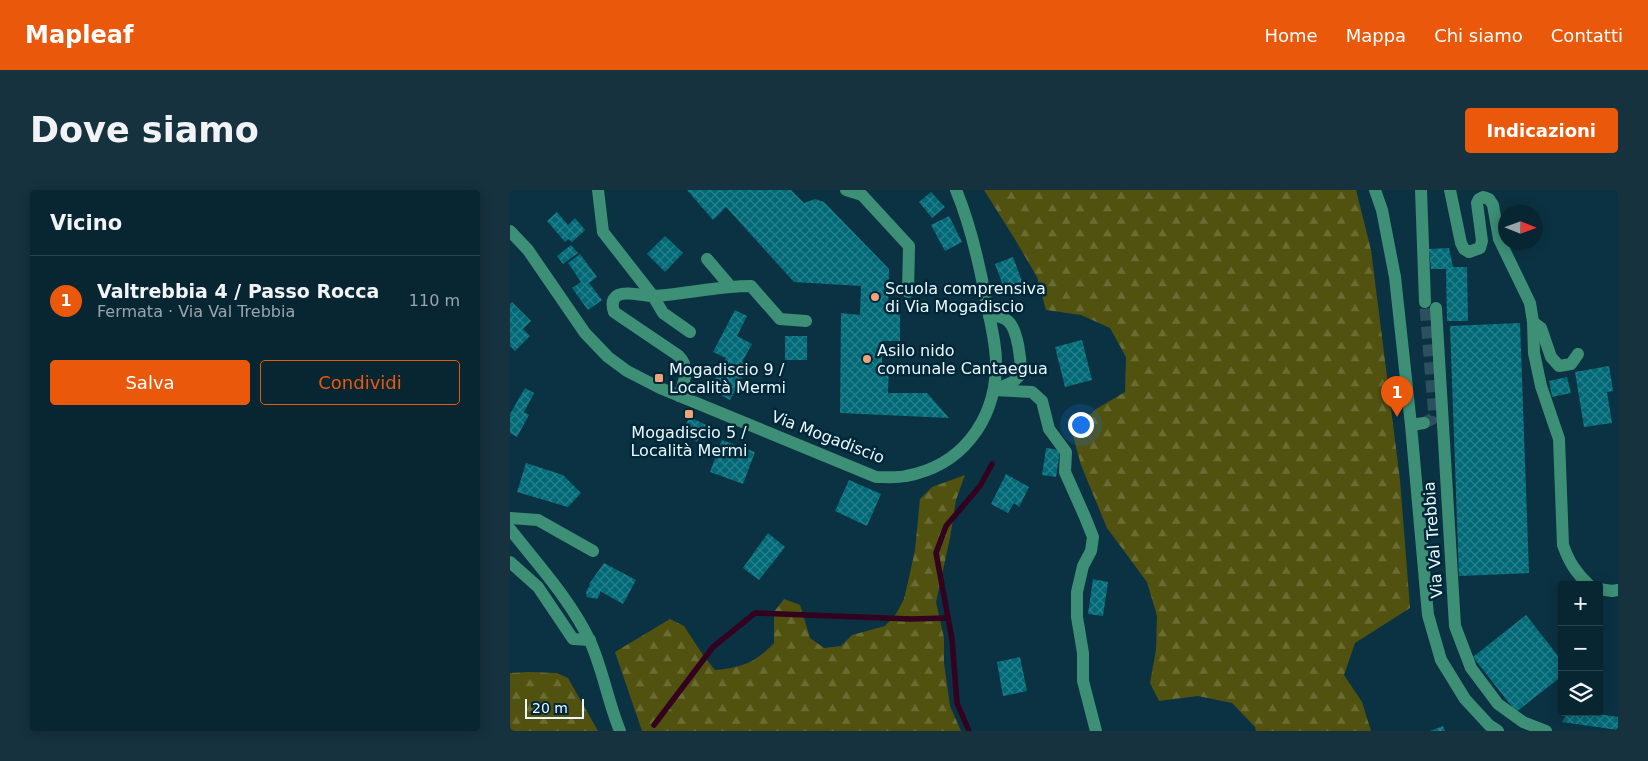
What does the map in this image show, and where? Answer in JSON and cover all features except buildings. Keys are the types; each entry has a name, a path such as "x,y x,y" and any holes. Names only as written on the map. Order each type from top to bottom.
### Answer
{"street":[{"path":"598,190 603,232 664,313 690,332"},
{"path":"846,190 862,195 909,246 908,292"},
{"name":"Via Mogadiscio","path":"510,231 528,250 585,332 608,357 627,371 660,388 876,477 906,476 932,468 950,458 974,438 987,415 994,390 996,367 986,331 989,316 978,252 956,190"},
{"name":"Via Val Trebbia","path":"1375,190 1382,210 1395,277 1411,425 1428,615 1441,660 1465,700 1489,725 1498,731"},
{"name":"Via Val Trebbia","path":"1421,190 1430,305 1442,410 1456,626 1471,668 1498,704 1523,722 1546,731"},
{"path":"1450,190 1460,243 1464,249 1470,252 1480,248 1482,241 1477,202 1483,197 1489,199 1493,205 1499,239 1530,303 1534,353 1542,386 1559,439 1563,545 1574,570 1585,581"},
{"path":"707,259 730,286"},
{"path":"679,396 687,373 683,360 614,312 612,301 615,296 621,294 653,296 730,286 751,286 780,319 806,320"},
{"path":"989,316 1000,316 1007,320 1014,328 1021,364 1021,374 1014,382 994,390"},
{"path":"1533,322 1541,328 1551,357 1559,366 1571,364 1578,354"},
{"path":"994,390 1032,392 1042,401 1049,429 1066,452 1065,472 1086,517 1092,537 1091,551 1083,566 1077,592 1077,617 1083,654 1083,681 1096,731"},
{"path":"1411,425 1424,423"},
{"path":"510,518 538,520 594,551"},
{"path":"510,529 564,595 590,640 620,731"},
{"path":"510,562 538,587 573,639 590,640"},
{"path":"1603,590 1618,590"}],"green space":[{"path":"984,190 1356,190 1371,250 1400,480 1410,608 1355,643 1344,675 1362,702 1371,731 1256,731 1255,727 1232,703 1198,696 1159,701 1150,683 1156,650 1157,616 1147,582 1107,528 1081,465 1072,432 1096,409 1125,392 1126,357 1110,328 1081,315 1046,310 1037,277"},
{"path":"965,475 956,500 936,602 944,638 944,663 950,706 961,731 642,731 615,652 670,619 684,626 715,670 741,666 761,655 774,643 774,612 784,599 800,605 810,638 824,648 841,646 852,635 885,626 896,614 904,599 915,550 920,499 932,487"},
{"path":"510,673 557,673 568,678 598,731 510,731"}],"waterway":[{"path":"969,731 957,703 952,639 936,553 946,526 980,486 992,464"},
{"path":"654,725 713,647 755,613 911,619 948,618"}],"tunnel":[{"path":"1424,423 1432,419 1434,411 1425,302"}],"place":[{"name":"Scuola comprensiva di Via Mogadiscio","path":"875,297"},
{"name":"Asilo nido comunale Cantaegua","path":"867,359"},
{"name":"Mogadiscio 9 / Località Mermi","path":"659,378"},
{"name":"Mogadiscio 5 / Località Mermi","path":"689,414"},
{"name":"Valtrebbia 4 / Passo Rocca","path":"1397,417"}]}
